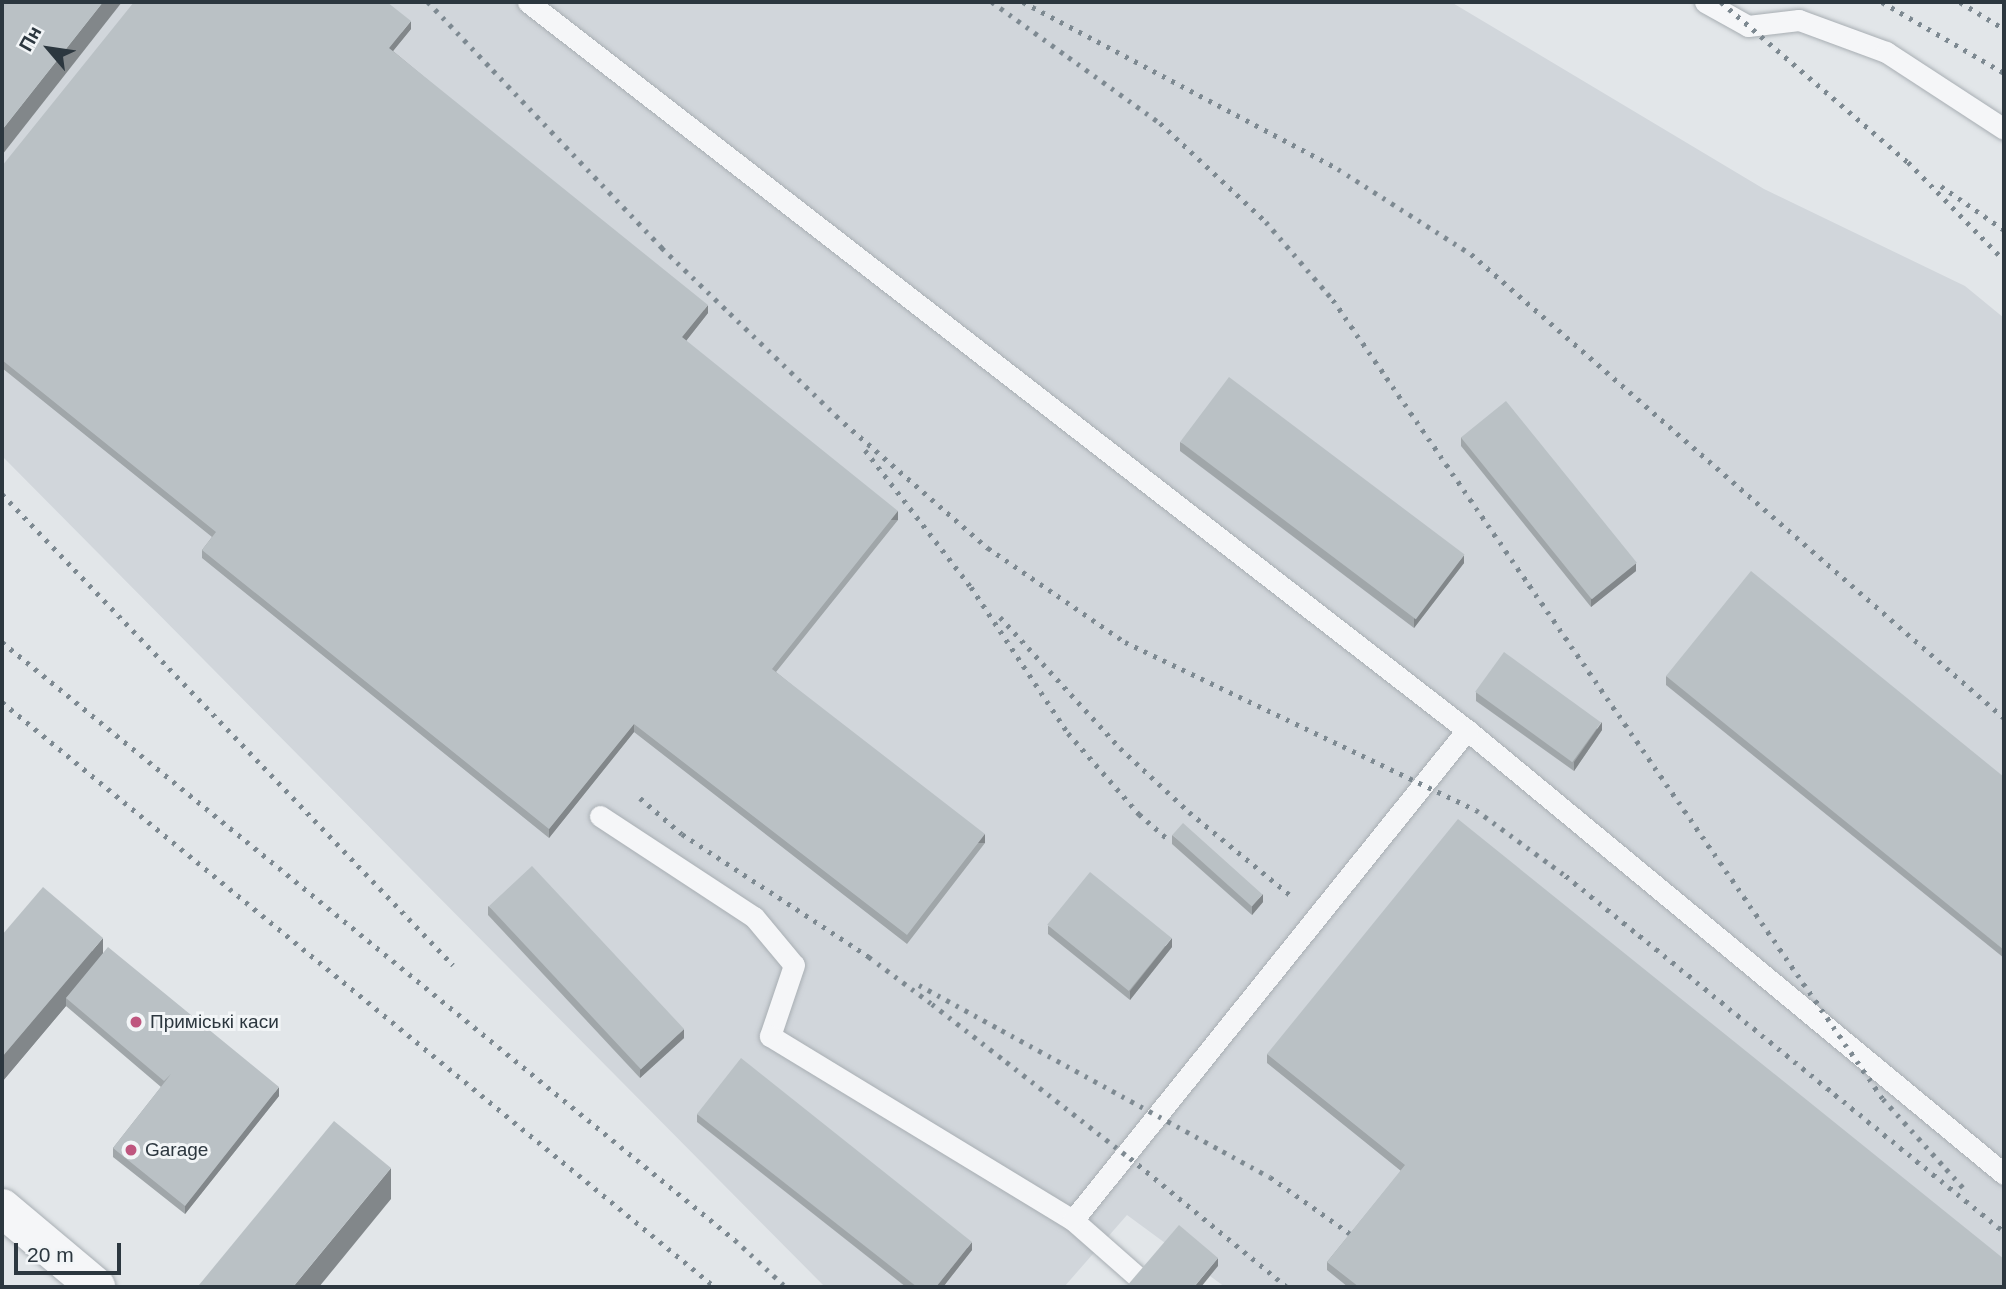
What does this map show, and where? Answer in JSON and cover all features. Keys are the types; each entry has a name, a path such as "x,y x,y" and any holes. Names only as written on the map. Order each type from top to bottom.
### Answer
{"street":[{"path":"2,1208 96,1287"}],"lane":[{"path":"528,2 1466,730 2004,1174"},
{"path":"1704,2 1748,26 1799,20 1886,52 2004,129"},
{"path":"1073,1220 1466,730"},
{"path":"600,816 754,917 794,965 770,1036 1073,1220 1149,1287"}],"shaded area":[{"path":"2,2 1451,2 1764,189 1965,286 2004,318 2004,1287 1225,1287 1127,1215 1064,1287 825,1287 2,456"}],"building":[{"path":"2,2 103,2 2,130"},
{"path":"134,2 387,2 411,21 389,48 708,305 682,337 898,511 772,669 985,834 907,935 634,724 549,829 202,550 216,532 2,360 2,166"},
{"path":"1229,377 1465,555 1416,619 1180,442"},
{"path":"1506,401 1637,563 1592,599 1461,438"},
{"path":"1751,571 2004,777 2004,950 1666,676"},
{"path":"1504,652 1601,723 1572,762 1475,692"},
{"path":"1458,819 2004,1259 2004,1287 1359,1287 1327,1262 1405,1165 1267,1054"},
{"path":"1183,823 1263,895 1252,906 1172,835"},
{"path":"532,866 684,1029 641,1069 489,906"},
{"path":"1090,872 1172,938 1129,991 1047,925"},
{"path":"43,887 103,938 2,1057 2,935"},
{"path":"108,947 279,1087 185,1206 113,1148 171,1074 164,1081 66,998"},
{"path":"741,1058 972,1242 936,1287 917,1287 697,1114"},
{"path":"334,1121 391,1168 293,1287 201,1287 199,1285"},
{"path":"1179,1225 1218,1258 1194,1287 1126,1287"}],"railway":[{"path":"428,2 662,248 844,423 988,548 1125,642 1476,810 1566,876 2004,1232"},
{"path":"992,2 1160,123 1266,222 1333,300 1883,1099 1967,1192"},
{"path":"1023,2 1338,169 1471,254 2004,718"},
{"path":"1721,2 1908,162 2004,260"},
{"path":"1882,2 2004,73"},
{"path":"1960,2 2004,29"},
{"path":"1941,186 2004,230"},
{"path":"865,450 971,587 1068,733 1139,814 1167,838"},
{"path":"2,494 453,965"},
{"path":"1000,617 1120,748 1189,812 1290,895"},
{"path":"2,642 735,1240 786,1287"},
{"path":"2,702 715,1287"},
{"path":"640,798 682,834 869,957 932,1004 1130,1158 1287,1287"},
{"path":"919,985 1270,1177 1366,1245"}],"place":[{"name":"Приміські каси","path":"136,1022"},
{"name":"Garage","path":"131,1150"}]}
